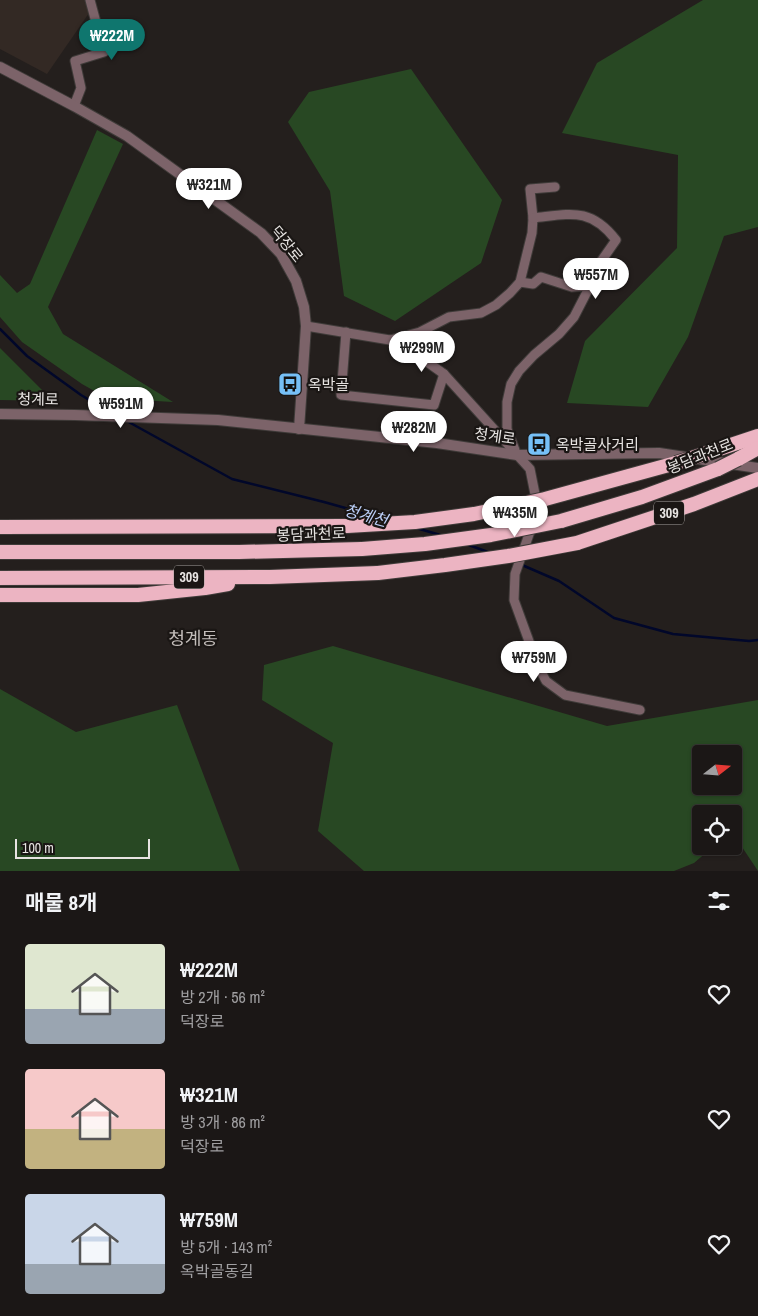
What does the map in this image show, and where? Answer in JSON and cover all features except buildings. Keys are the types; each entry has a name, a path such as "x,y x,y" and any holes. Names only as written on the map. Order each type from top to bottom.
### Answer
{"highway":[{"name":"봉담과천로","path":"0,528 347,526 415,522 542,504 758,436"},
{"name":"봉담과천로","path":"0,552 239,552 362,549 491,536 561,520 642,496 718,469 758,448"},
{"name":"309","path":"0,578 270,577 378,573 445,565 577,543 694,504 758,478"},
{"path":"0,595 138,595 205,588 270,577"}],"street":[{"path":"74,106 81,88 75,61 104,52 90,0"},
{"name":"덕장로","path":"0,67 127,136 261,233 281,254 296,281 304,307 306,326 299,429"},
{"path":"390,340 420,332 449,317 481,313 496,305 520,282 534,218 530,188 556,187"},
{"path":"517,455 507,429 507,402 511,384 519,371 534,355 559,334 574,317 600,270 602,260 616,240 596,220 584,216 570,214 534,218"},
{"path":"520,282 533,284 541,277 572,287 590,286"},
{"path":"306,326 390,340 416,354 444,374 530,469 542,504 515,574 514,600 538,666 546,681 565,696 640,710"},
{"path":"346,332 341,395 434,405 444,374"},
{"name":"청계로","path":"0,414 75,414 218,420 436,443 517,455 659,453 758,468"}],"shaded area":[{"path":"0,0 86,0 89,13 47,74 0,49"}],"green space":[{"path":"703,0 758,0 758,227 724,236 688,337 648,407 567,403 585,341 677,248 678,155 562,133 597,63"},
{"path":"411,69 502,200 481,263 395,321 344,296 330,191 288,122 309,92"},
{"path":"97,130 123,144 48,307 63,334 173,402 112,401 82,384 22,342 0,317 0,275 17,293 30,284"},
{"path":"0,348 53,401 0,400"},
{"path":"333,646 607,726 758,700 758,871 742,847 742,805 692,805 692,855 703,855 694,863 674,871 364,871 318,831 333,743 262,700 264,665"},
{"path":"0,689 76,732 177,705 240,871 0,871"}],"waterway":[{"name":"청계천","path":"0,329 27,356 81,395 111,413"},
{"name":"청계천","path":"125,420 232,479 381,518"},
{"name":"청계천","path":"416,528 444,536"},
{"name":"청계천","path":"466,544 488,552"},
{"name":"청계천","path":"522,565 559,581 614,618 673,634 749,641 758,640"}],"place":[{"name":"옥박골","path":"290,384"},
{"name":"옥박골사거리","path":"539,444"}],"district":[{"name":"청계동","path":"193,638"}]}
